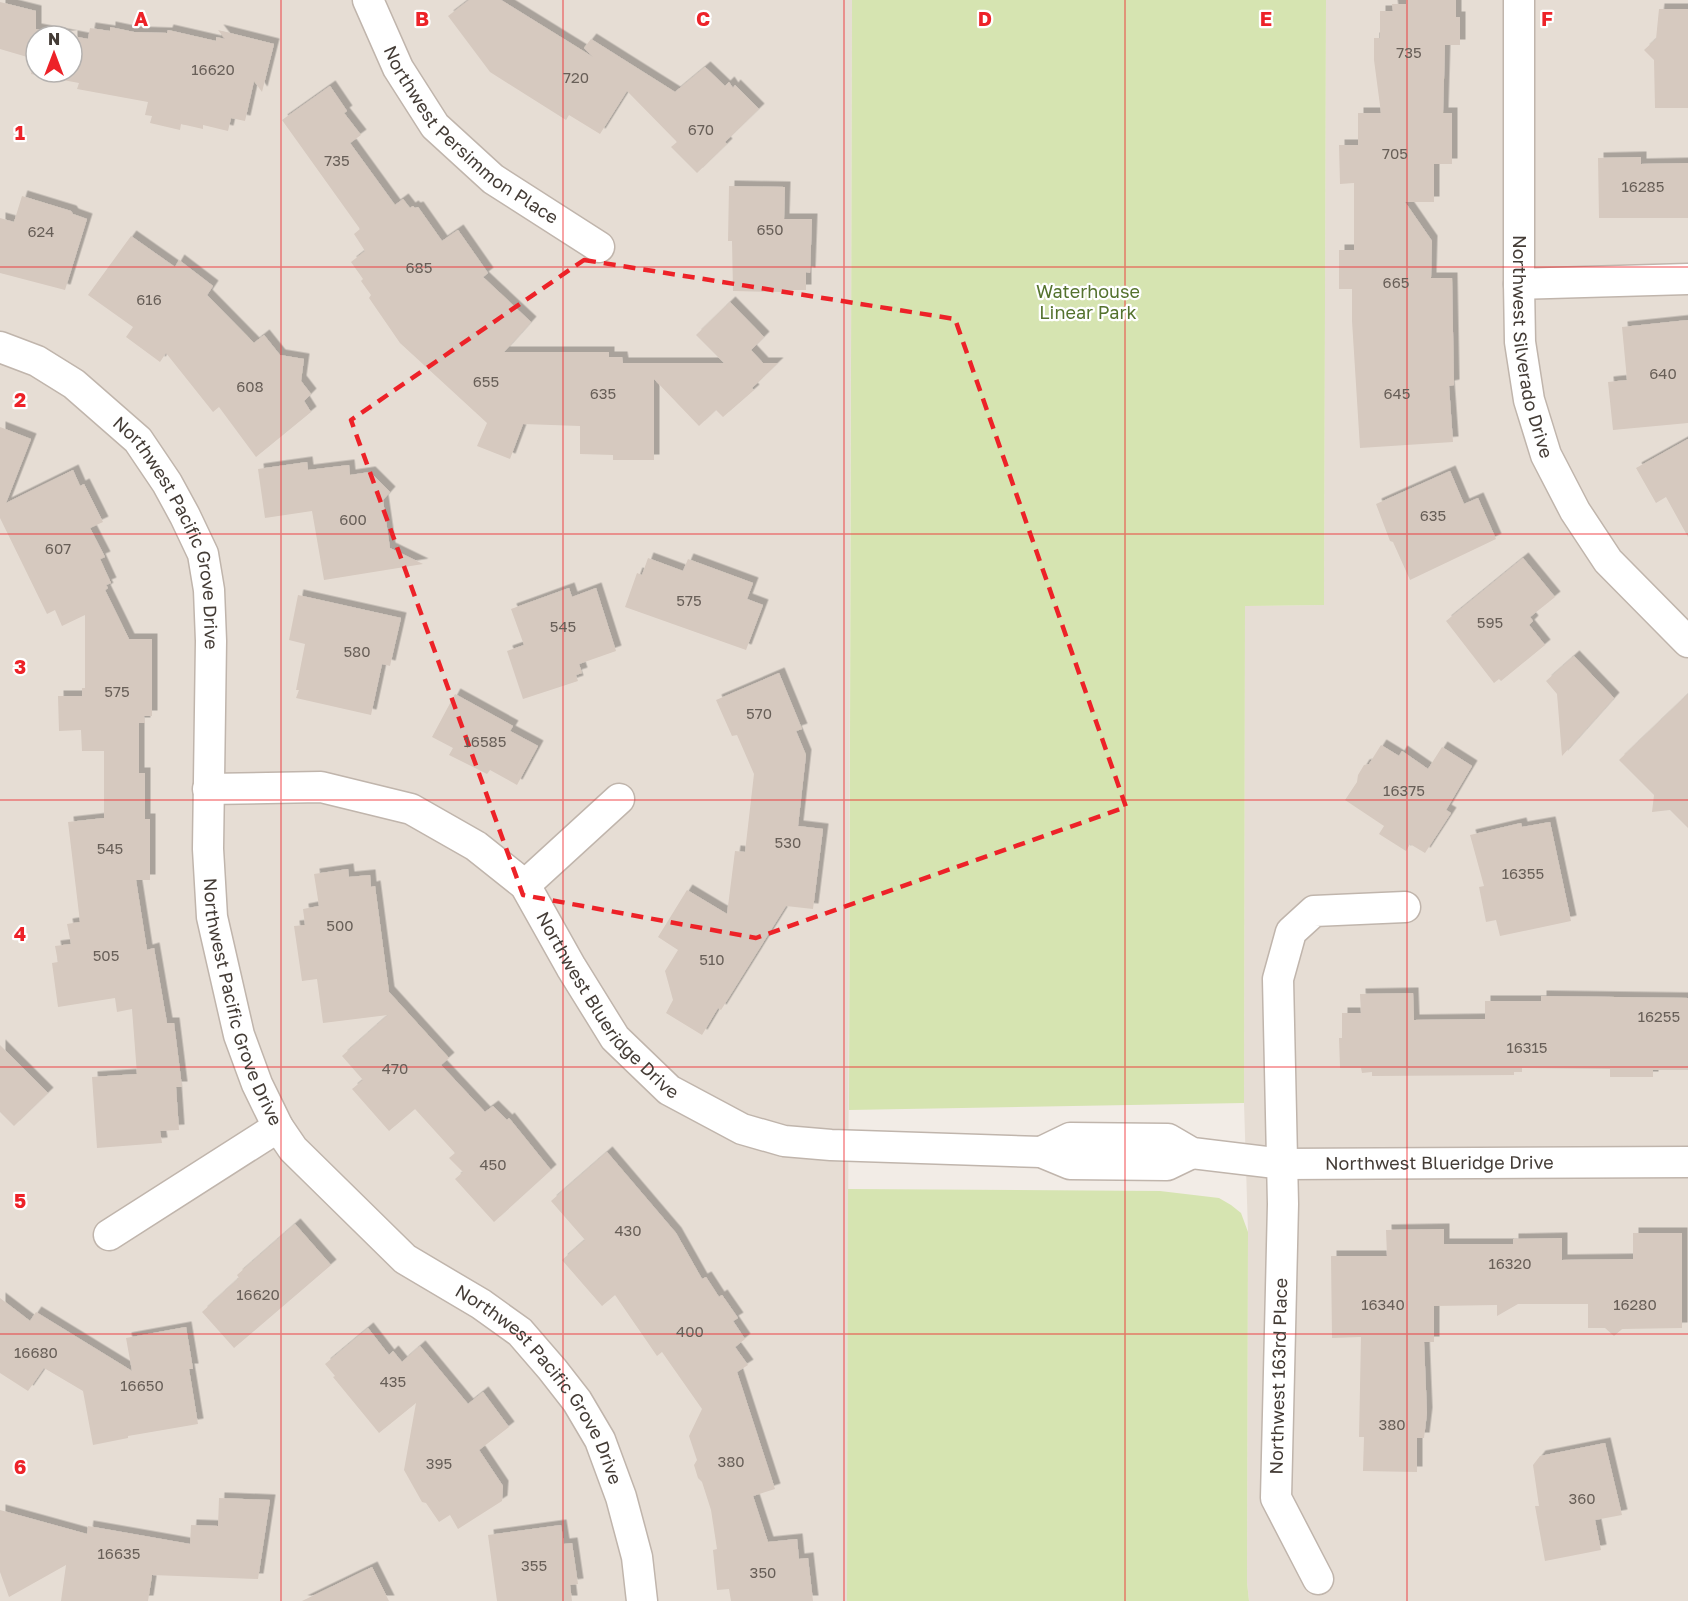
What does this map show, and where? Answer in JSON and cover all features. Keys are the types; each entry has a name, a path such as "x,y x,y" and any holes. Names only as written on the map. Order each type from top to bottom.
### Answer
{"street":[{"name":"Northwest Persimmon Place","path":"368,0 398,68 435,126 493,179 599,247"},
{"name":"Northwest Silverado Drive","path":"1519,0 1520,342 1529,400 1546,455 1575,511 1608,561 1688,642"},
{"path":"1519,284 1688,279"},
{"name":"Northwest Pacific Grove Drive","path":"0,347 37,361 74,384 138,440 167,483 202,555 209,590 212,641 208,789 208,849 212,917 239,1035 257,1084 278,1127 293,1149 405,1259 481,1304 520,1332 577,1401 600,1440 621,1497 637,1557 642,1601"},
{"name":"Northwest Blueridge Drive","path":"208,789 321,787 411,809 476,846 525,885 571,967 615,1038 669,1090 742,1129 784,1141 831,1145 1041,1152 1070,1138 1168,1139 1192,1153 1283,1164 1688,1162"},
{"path":"525,885 619,799"},
{"name":"Northwest 163rd Place","path":"1318,1579 1276,1498 1283,1164 1278,980 1291,932 1314,912 1405,907"},
{"path":"109,1234 278,1127"}],"highlighted area":[{"path":"584,260 955,319 1126,807 756,938 523,895 351,420"}],"shaded area":[{"path":"0,0 852,0 847,1601 0,1601"},
{"path":"1326,0 1688,0 1688,1601 1249,1601 1247,1582 1248,1232 1244,1103 1245,606 1324,605"}],"green space":[{"name":"Waterhouse Linear Park","path":"852,0 1326,0 1324,605 1245,606 1244,1103 849,1110"},
{"path":"848,1189 1160,1191 1219,1198 1241,1213 1248,1232 1247,1582 1249,1601 847,1601"}],"building":[{"path":"469,0 501,0 593,57 584,48 591,39 675,92 705,67 725,86 729,82 733,88 735,85 759,109 697,173 671,147 677,142 627,91 600,134 569,115 566,120 490,72 448,16"},
{"path":"1406,0 1456,0 1456,17 1460,17 1460,45 1445,45 1443,113 1452,113 1452,164 1434,164 1434,202 1405,202 1432,241 1431,278 1452,278 1454,385 1449,386 1453,442 1360,448 1352,289 1339,289 1339,250 1354,250 1354,183 1340,184 1339,145 1358,145 1358,113 1381,113 1374,60 1374,38 1380,38 1380,11 1393,11 1392,4 1406,4"},
{"path":"0,2 36,11 36,24 24,24 24,56 0,49"},
{"path":"1659,9 1688,9 1688,108 1655,108 1654,60 1644,50 1656,39"},
{"path":"110,27 134,32 167,33 168,30 216,41 216,37 225,39 218,30 274,44 262,92 254,81 245,121 231,118 228,131 203,125 203,129 181,124 180,130 150,123 152,116 145,115 148,102 77,89 79,84 84,84 84,38 88,39 90,28 110,31"},
{"path":"330,86 347,111 344,113 361,135 350,143 395,205 403,199 410,208 418,207 442,241 458,230 488,273 483,277 531,322 504,352 609,352 609,357 622,357 623,363 724,363 696,335 730,302 764,337 751,350 763,363 778,363 752,388 754,390 723,417 716,410 699,426 654,379 654,460 613,460 613,455 580,454 580,426 523,424 510,459 477,446 487,423 400,343 369,298 371,295 361,281 363,279 351,262 365,251 354,234 360,229 282,120"},
{"path":"1641,157 1641,164 1688,163 1688,218 1599,218 1598,158"},
{"path":"729,186 785,187 784,219 812,219 810,273 806,272 806,290 733,291 732,241 728,241"},
{"path":"22,196 71,211 87,219 65,290 0,273 0,218 14,222"},
{"path":"131,236 175,267 179,260 213,286 207,295 254,343 264,335 280,355 304,359 301,381 311,394 304,401 311,412 256,457 219,407 213,412 166,353 160,362 126,337 133,327 88,295"},
{"path":"1688,320 1688,423 1613,430 1608,382 1627,380 1622,327"},
{"path":"0,427 31,439 6,503 73,470 80,486 84,484 103,522 90,528 105,557 100,559 111,583 106,585 108,588 105,590 129,639 152,639 152,716 144,716 145,723 139,723 139,773 145,773 145,819 150,819 150,880 136,880 147,950 154,948 167,1023 174,1023 182,1087 176,1087 179,1130 160,1131 162,1143 97,1148 92,1077 137,1074 132,1009 117,1012 115,998 58,1007 52,963 58,962 55,946 71,944 67,924 80,922 68,822 104,818 104,751 82,751 81,730 59,731 58,696 82,696 82,688 85,688 85,615 62,626 55,610 47,614 0,518"},
{"path":"1688,439 1688,537 1666,497 1656,503 1636,468"},
{"path":"307,462 308,470 349,465 350,475 370,472 390,492 383,500 390,548 423,564 324,580 312,511 265,518 258,469"},
{"path":"1450,471 1464,504 1478,498 1496,539 1410,580 1393,542 1390,541 1376,504"},
{"path":"648,558 683,571 688,559 753,583 747,599 763,605 746,650 625,607 637,573 642,575"},
{"path":"1523,558 1555,597 1530,617 1533,621 1529,625 1545,645 1501,681 1499,679 1494,683 1446,621"},
{"path":"569,588 572,597 596,588 616,651 579,664 582,673 576,675 578,681 523,699 507,651 524,645 511,609"},
{"path":"298,595 401,618 390,666 382,664 371,715 296,698 305,644 289,640"},
{"path":"1574,656 1614,698 1562,756 1557,694 1546,681"},
{"path":"779,673 802,729 796,731 806,755 798,826 823,829 813,909 786,906 721,1010 718,1008 702,1035 666,1013 673,1000 665,971 678,950 658,937 687,890 727,914 735,851 745,852 754,774 737,735 732,736 716,700"},
{"path":"455,694 513,726 510,731 538,746 517,785 490,770 487,774 449,755 453,748 432,737"},
{"path":"1688,694 1688,828 1670,810 1652,812 1654,795 1619,760"},
{"path":"1381,745 1399,756 1402,751 1428,769 1442,747 1472,766 1446,810 1451,813 1425,853 1410,844 1406,851 1379,834 1384,826 1345,800 1357,782 1364,765 1369,764"},
{"path":"1550,822 1571,921 1500,936 1496,920 1486,922 1479,887 1484,886 1470,835 1521,823 1522,827"},
{"path":"348,869 349,877 370,875 371,887 375,886 389,992 449,1058 441,1065 485,1112 493,1106 507,1120 509,1118 551,1170 494,1222 455,1179 463,1172 449,1158 455,1153 415,1109 389,1131 352,1089 363,1080 342,1056 388,1015 323,1023 317,979 302,981 294,926 305,925 303,909 319,906 314,874"},
{"path":"1413,993 1414,1020 1485,1019 1485,1001 1541,1001 1541,996 1688,998 1688,1070 1653,1070 1653,1077 1610,1077 1610,1069 1522,1068 1522,1072 1514,1072 1514,1075 1372,1076 1372,1072 1362,1073 1361,1068 1340,1068 1339,1038 1342,1038 1342,1013 1361,1013 1360,994"},
{"path":"0,1045 48,1093 14,1126 0,1112"},
{"path":"607,1152 676,1233 702,1279 706,1277 719,1297 722,1295 738,1318 733,1321 745,1339 735,1347 748,1365 737,1372 775,1489 753,1496 768,1542 797,1539 799,1559 808,1558 813,1601 731,1601 729,1589 717,1590 713,1550 717,1549 711,1510 694,1465 697,1460 689,1436 702,1409 662,1352 657,1356 615,1295 602,1306 562,1260 585,1240 551,1201"},
{"path":"295,1224 331,1265 234,1348 202,1312 239,1278 237,1275"},
{"path":"1444,1229 1444,1244 1513,1244 1513,1239 1562,1238 1562,1260 1633,1259 1633,1233 1682,1233 1682,1328 1622,1329 1614,1336 1605,1328 1588,1328 1588,1304 1518,1304 1497,1316 1497,1305 1434,1306 1434,1342 1424,1342 1427,1413 1424,1438 1417,1438 1417,1472 1363,1471 1364,1437 1359,1437 1361,1337 1332,1338 1331,1256 1387,1256 1386,1230"},
{"path":"0,1298 30,1321 36,1312 132,1371 126,1338 186,1327 193,1369 189,1369 198,1424 128,1436 128,1438 93,1445 83,1391 44,1368 28,1391 0,1373"},
{"path":"368,1328 389,1355 393,1351 402,1362 420,1346 468,1404 483,1392 509,1427 479,1450 503,1486 502,1501 458,1529 450,1515 439,1522 426,1503 422,1502 404,1470 416,1403 379,1433 325,1364"},
{"path":"1605,1443 1622,1515 1595,1520 1601,1550 1545,1561 1535,1506 1539,1506 1533,1465 1540,1456"},
{"path":"219,1498 270,1500 258,1579 152,1575 148,1601 61,1601 66,1565 9,1597 0,1572 0,1510 87,1534 88,1526 190,1544 191,1525 218,1526"},
{"path":"561,1525 564,1544 572,1543 578,1584 570,1585 572,1601 497,1601 488,1535"},
{"path":"372,1567 389,1601 302,1601"}]}
